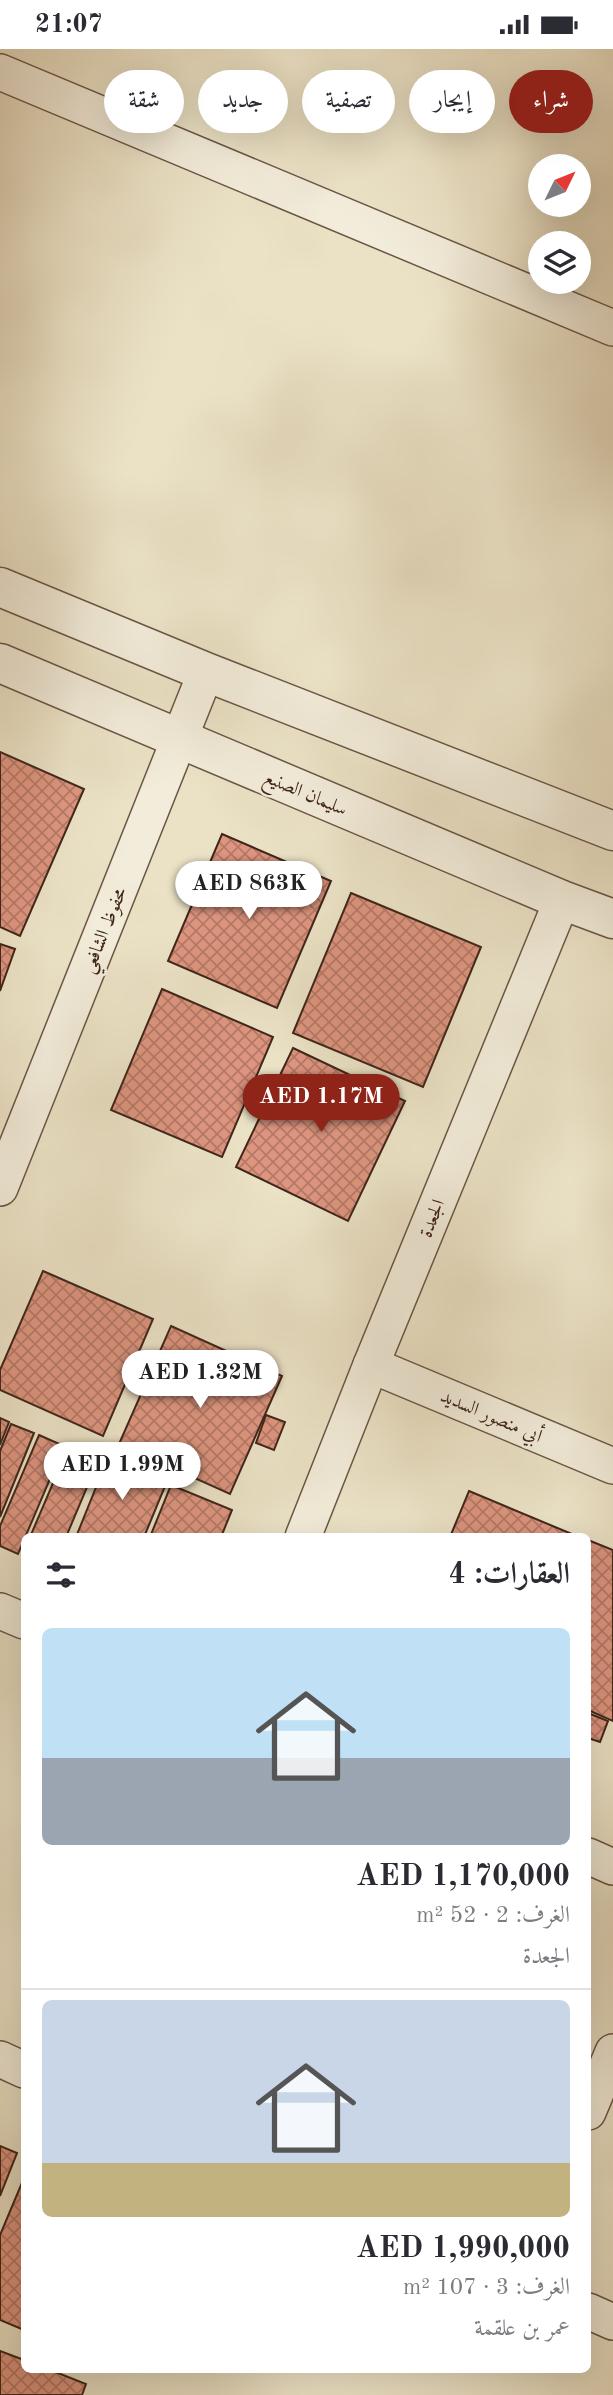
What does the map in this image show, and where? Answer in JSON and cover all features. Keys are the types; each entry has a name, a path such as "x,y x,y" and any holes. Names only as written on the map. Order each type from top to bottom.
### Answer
{"street":[{"path":"0,72 613,328"},
{"path":"0,587 206,672 613,831"},
{"name":"سليمان الصنيع","path":"0,663 562,900 613,919"},
{"name":"محفوظ الشافعي","path":"0,1188 206,672"},
{"name":"الجعدة","path":"305,1533 562,900"},
{"name":"أبي منصور السديد","path":"371,1365 613,1466"},
{"path":"0,1611 21,1620"},
{"path":"591,1857 613,1867"},
{"path":"591,2105 613,2052"},
{"path":"0,2059 21,2069"},
{"path":"591,2312 613,2322"}],"building":[{"path":"0,752 84,789 20,936 0,927"},
{"path":"222,834 331,881 277,1008 168,961"},
{"path":"351,893 481,947 423,1087 293,1033"},
{"path":"0,944 15,949 0,991"},
{"path":"162,989 273,1037 222,1157 111,1110"},
{"path":"293,1048 405,1101 348,1221 236,1167"},
{"path":"43,1271 153,1319 103,1436 0,1390 0,1370"},
{"path":"171,1326 282,1376 230,1494 119,1444"},
{"path":"266,1415 285,1422 274,1450 256,1443"},
{"path":"0,1418 9,1422 0,1445"},
{"path":"11,1424 34,1433 0,1517 0,1451"},
{"path":"39,1435 64,1446 27,1533 21,1533 18,1554 0,1546 0,1526"},
{"path":"68,1448 98,1461 68,1533 32,1533"},
{"path":"109,1455 168,1479 146,1533 78,1533"},
{"path":"171,1485 232,1510 223,1533 152,1533"},
{"path":"469,1491 569,1533 452,1533"},
{"path":"591,1541 613,1550 613,1721 591,1711"},
{"path":"591,1714 608,1721 600,1742 591,1739"},
{"path":"0,2146 17,2153 0,2196"},
{"path":"21,2185 21,2329 0,2320 0,2235"},
{"path":"0,2351 21,2359 21,2373 58,2373 86,2384 82,2395 0,2395"}]}
